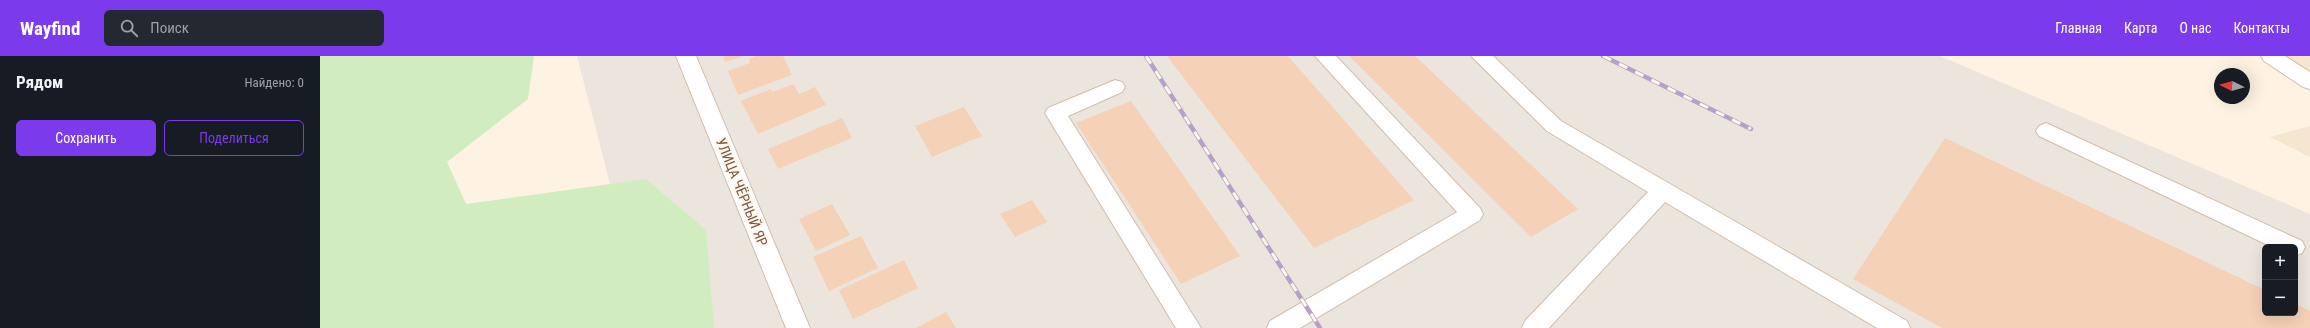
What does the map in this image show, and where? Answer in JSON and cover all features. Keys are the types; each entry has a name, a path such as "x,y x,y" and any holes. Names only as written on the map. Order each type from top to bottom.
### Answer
{"street":[{"name":"УЛИЦА ЧЁРНЫЙ ЯР","path":"686,56 798,328"},
{"path":"1288,326 1472,214 1325,56"},
{"path":"1481,56 1554,126 1898,328"},
{"path":"2271,56 2310,82"},
{"path":"1114,87 1055,113 1189,328"},
{"path":"2046,131 2288,244"},
{"path":"1534,328 1663,190"},
{"path":"2298,249 2310,255"}],"shaded area":[{"path":"577,56 1940,56 2310,214 2310,328 647,328"},
{"path":"2280,56 2310,56 2310,75"},
{"path":"2310,126 2310,157 2270,137"}],"green space":[{"path":"320,56 534,56 528,99 447,162 466,204 646,179 706,230 714,328 320,328"}],"building":[{"path":"723,56 743,56 725,62"},
{"path":"756,56 783,56 792,75 738,95 728,71 750,63 749,59"},
{"path":"1167,56 1288,56 1414,200 1314,248"},
{"path":"1349,56 1415,56 1578,209 1531,237"},
{"path":"794,84 799,94 815,87 826,105 758,134 741,101 771,89 772,92"},
{"path":"1131,101 1240,256 1181,284 1076,123"},
{"path":"964,107 982,136 932,157 915,126"},
{"path":"842,118 852,138 778,169 768,149"},
{"path":"1945,138 2262,289 2262,316 2298,316 2298,305 2310,311 2310,328 1942,328 1853,279"},
{"path":"1032,200 1047,222 1015,237 1000,214"},
{"path":"832,204 850,235 816,251 799,219"},
{"path":"861,236 878,268 829,291 813,257"},
{"path":"904,260 918,288 853,319 839,290"},
{"path":"946,312 956,328 916,328"}],"railway":[{"path":"1146,56 1320,328"},
{"path":"1603,56 1751,129"}]}
